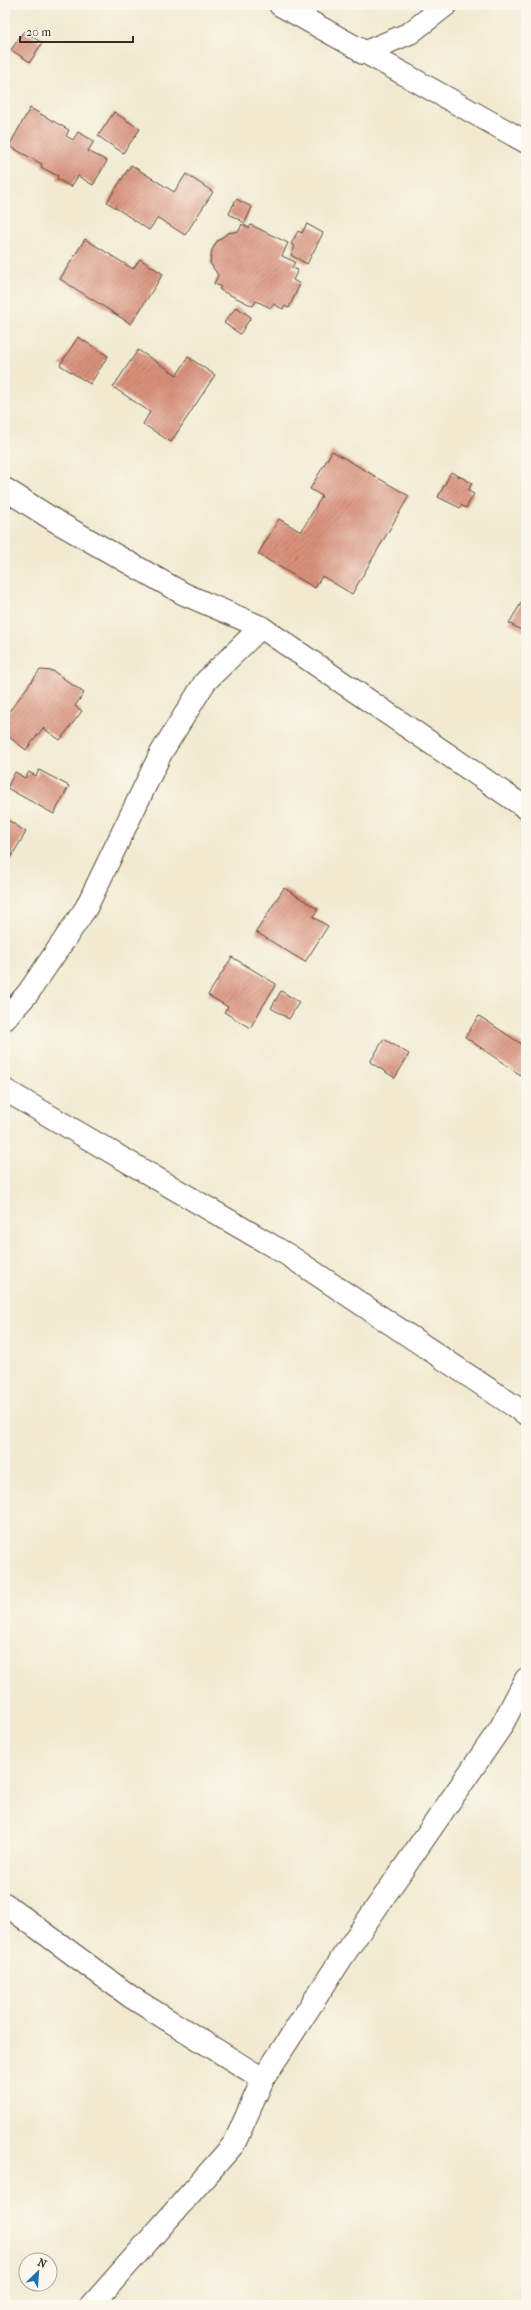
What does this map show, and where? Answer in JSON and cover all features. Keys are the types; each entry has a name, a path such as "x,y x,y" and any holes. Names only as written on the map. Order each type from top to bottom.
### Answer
{"street":[{"path":"280,5 526,142"},
{"path":"363,52 410,33 446,5"},
{"path":"5,489 57,522 184,594 261,627 526,808"},
{"path":"5,1019 28,993 86,908 161,753 206,682 261,627"},
{"path":"5,1090 288,1255 526,1414"},
{"path":"92,2305 234,2144 263,2079 343,1956 501,1727 526,1679"},
{"path":"5,1904 131,1997 263,2079"}],"building":[{"path":"24,31 42,43 30,62 11,50"},
{"path":"30,108 69,130 66,136 73,140 78,132 94,141 88,151 107,161 93,185 78,176 71,187 57,179 58,176 41,167 42,164 9,146"},
{"path":"114,112 140,129 123,153 98,136"},
{"path":"131,165 174,192 186,174 213,192 185,235 158,218 149,230 107,202"},
{"path":"236,199 252,207 245,223 229,214"},
{"path":"242,224 249,228 251,225 288,243 282,256 295,262 292,268 298,270 293,280 300,284 289,308 284,306 283,309 273,304 271,308 256,301 253,306 220,290 220,286 214,284 218,275 210,263 212,250 217,241 228,233 239,231"},
{"path":"307,224 323,233 307,264 291,255 295,247 291,244 298,231 302,233"},
{"path":"85,239 133,269 140,259 163,274 131,324 60,279"},
{"path":"236,307 251,317 240,334 224,323"},
{"path":"78,337 108,356 90,384 60,365"},
{"path":"138,350 177,375 188,357 215,375 171,442 143,424 150,412 113,387"},
{"path":"332,451 409,496 352,594 322,576 315,588 258,554 279,519 301,532 322,496 310,489"},
{"path":"451,472 472,483 468,491 474,494 466,508 461,505 460,508 438,497"},
{"path":"526,595 526,633 509,623"},
{"path":"40,670 53,671 84,693 75,706 82,711 60,740 43,728 26,750 5,734 5,717"},
{"path":"39,770 69,786 54,814 7,788 15,772 25,778 29,772 36,776"},
{"path":"5,818 26,832 5,867"},
{"path":"284,888 318,909 313,917 328,926 305,962 256,932"},
{"path":"232,957 276,984 250,1028 224,1012 228,1007 208,995"},
{"path":"281,991 299,1002 289,1019 271,1008"},
{"path":"479,1016 526,1047 525,1078 465,1037"},
{"path":"384,1039 409,1054 395,1078 370,1062"}]}
